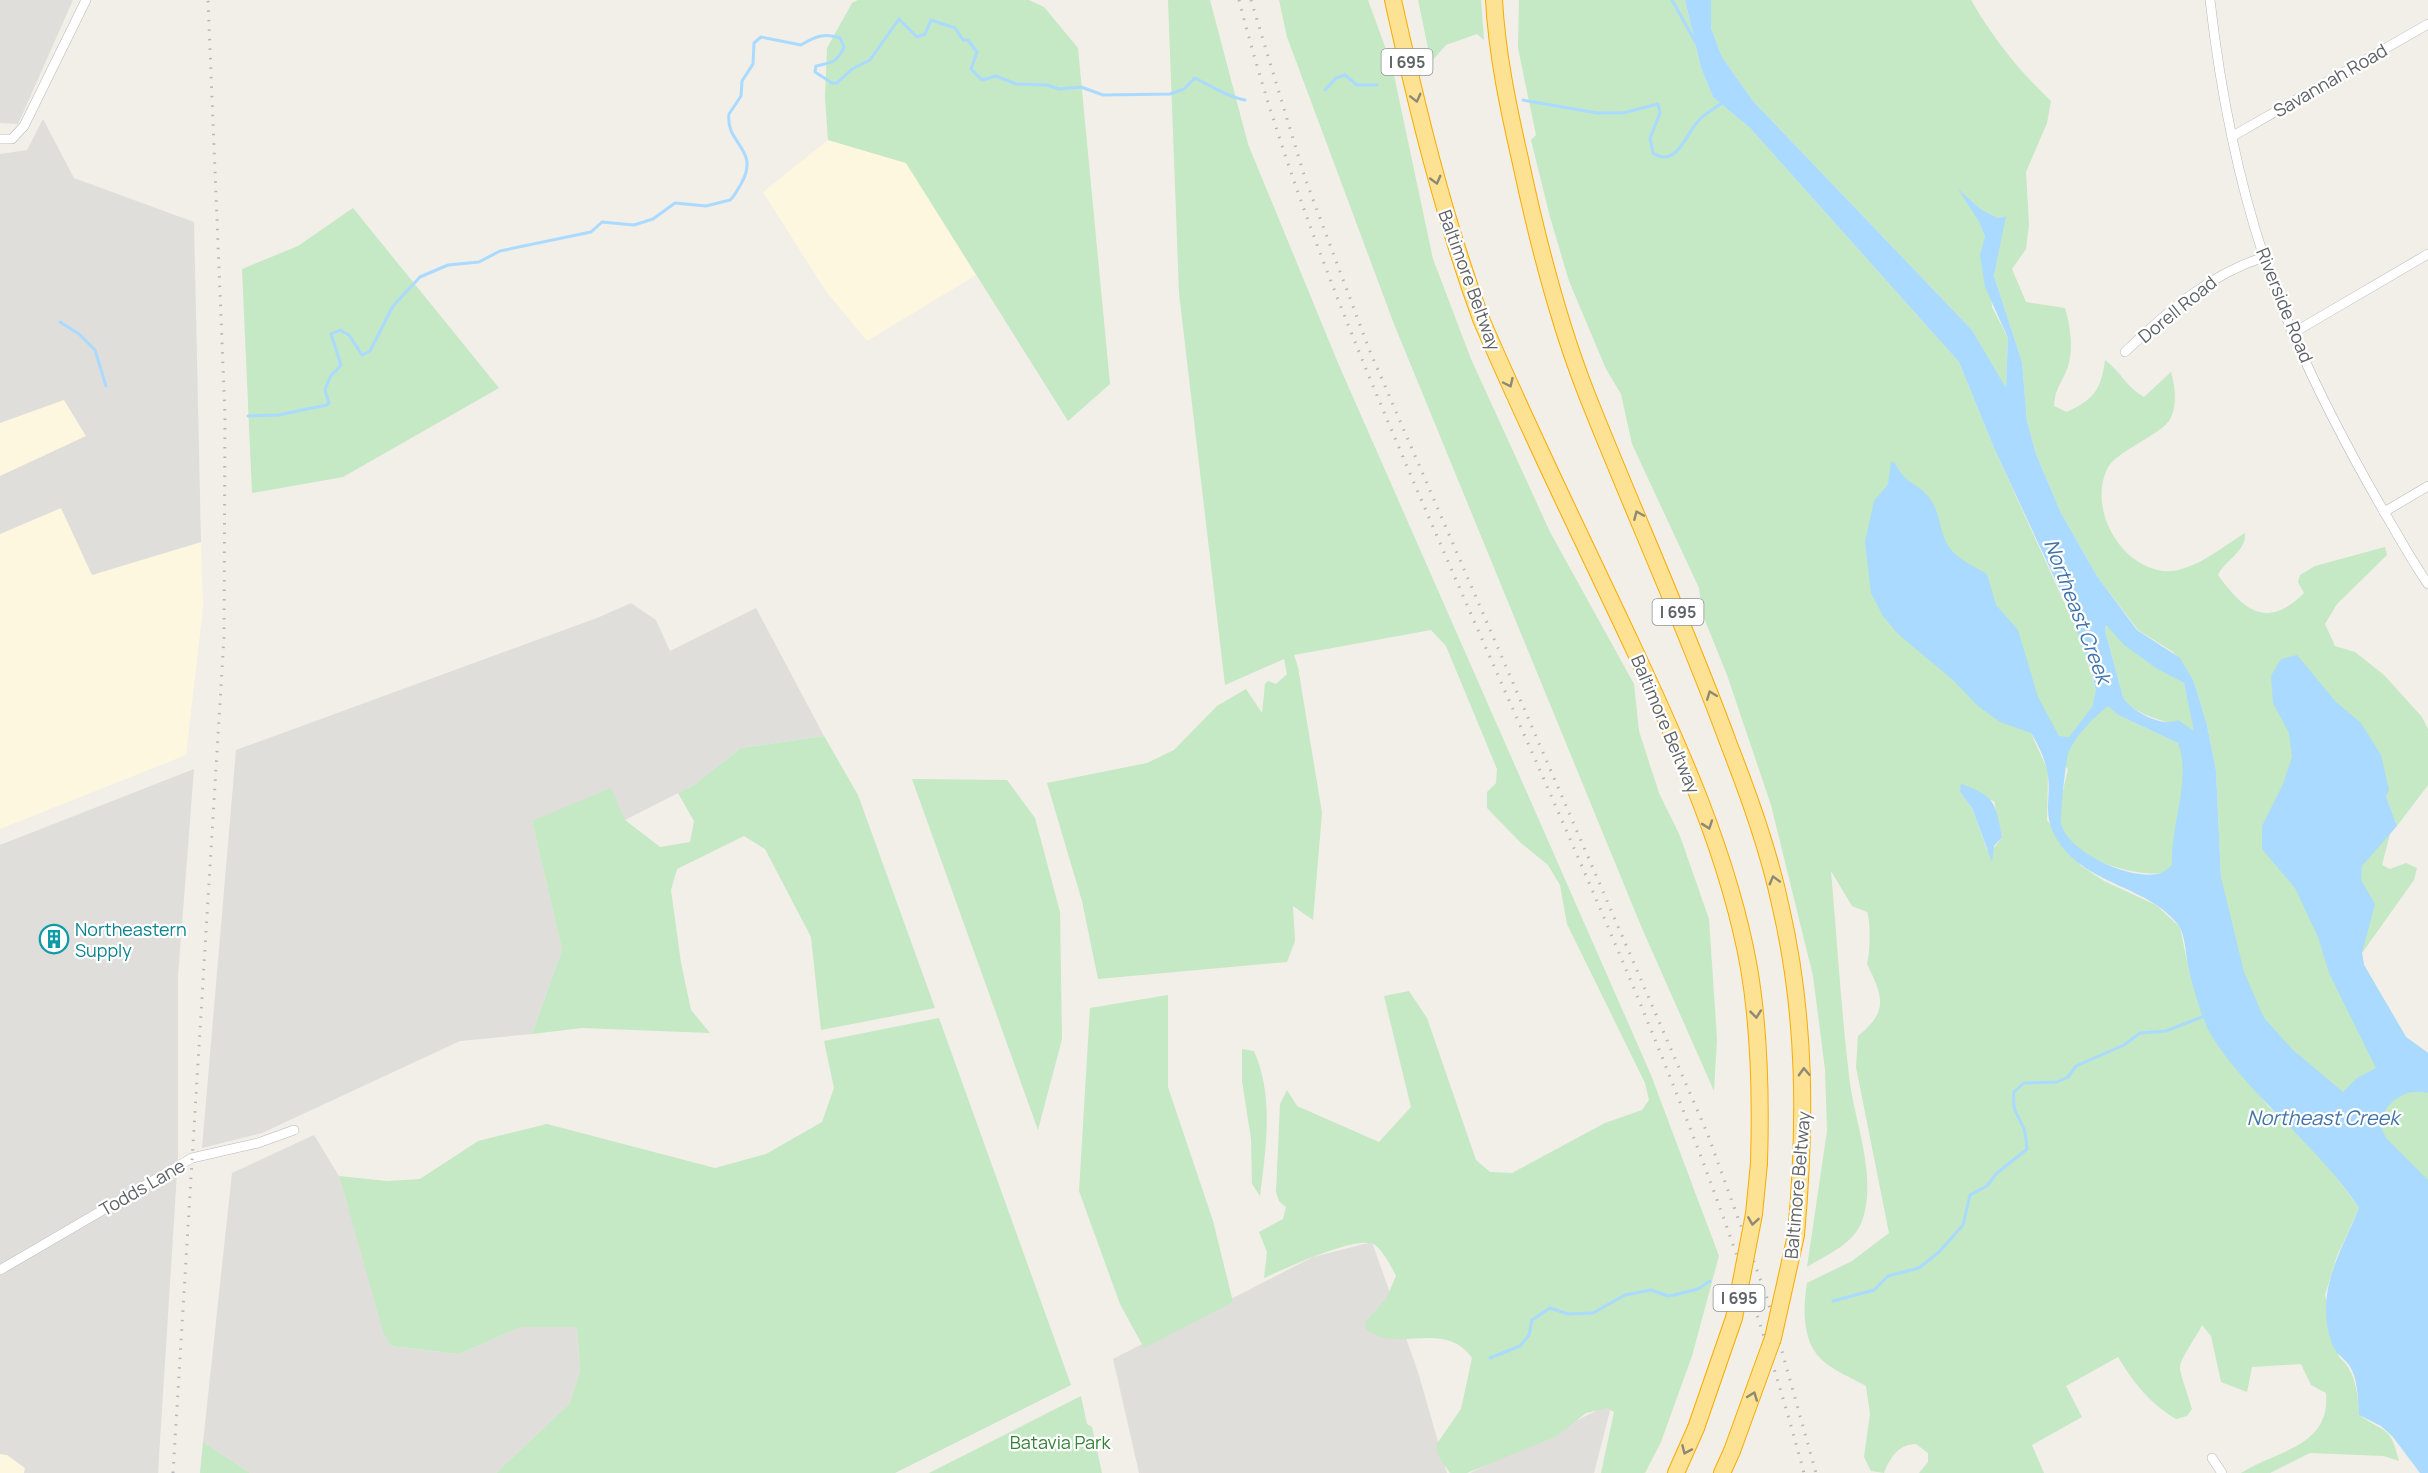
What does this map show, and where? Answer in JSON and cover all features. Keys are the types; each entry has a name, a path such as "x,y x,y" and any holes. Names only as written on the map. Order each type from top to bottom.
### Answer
{"highway":[{"name":"Baltimore Beltway","path":"1393,0 1436,180 1481,319 1663,712 1718,854 1737,915 1756,1012 1760,1066 1759,1163 1754,1214 1734,1318 1696,1428 1676,1473"},
{"name":"Baltimore Beltway","path":"1494,0 1499,57 1508,104 1539,242 1567,339 1587,394 1711,696 1763,839 1781,906 1801,1018 1804,1128 1796,1235 1773,1338 1722,1473"}],"street":[{"path":"0,139 12,139 24,126 86,0"},
{"name":"Riverside Road","path":"2210,0 2233,136 2264,257 2293,333 2335,426 2428,584"},
{"name":"Savannah Road","path":"2233,136 2428,24"},
{"path":"2293,333 2428,254"},
{"name":"Dorell Road","path":"2125,352 2201,286 2222,273 2264,257"},
{"path":"2384,512 2428,486"},
{"name":"Todds Lane","path":"0,1270 192,1158 258,1143 294,1130"},
{"path":"2211,1458 2222,1473"}],"shaded area":[{"path":"0,0 73,0 18,124 0,123"},
{"path":"43,119 74,178 194,222 201,542 92,575 61,508 0,534 0,476 86,436 64,400 0,423 0,154 27,150"},
{"path":"828,140 906,163 976,275 867,341 825,290 763,192"},
{"path":"64,399 86,436 0,476 0,423"},
{"path":"61,508 92,575 201,542 203,607 186,755 0,829 0,534"},
{"path":"631,603 656,620 670,651 756,608 824,736 741,748 694,785 625,820 532,821 562,950 532,1034 460,1041 262,1133 202,1148 236,750 597,618"},
{"path":"194,769 178,976 178,1157 158,1473 24,1473 25,1468 7,1455 0,1454 0,845"},
{"path":"314,1135 339,1176 383,1331 391,1346 459,1354 521,1327 577,1327 580,1371 570,1403 496,1473 250,1473 203,1442 232,1173"},
{"path":"1372,1242 1418,1372 1447,1473 1139,1473 1113,1359 1313,1257"},
{"path":"1612,1403 1594,1473 1470,1473"},
{"path":"0,1454 7,1455 25,1468 24,1473 0,1473"}],"green space":[{"path":"858,0 1029,0 1044,7 1078,48 1110,384 1068,421 906,163 828,140 825,97 827,48 852,3"},
{"path":"1168,0 1210,0 1248,144 1338,363 1651,1075 1719,1256 1692,1356 1661,1442 1645,1473 1601,1473 1614,1412 1607,1408 1586,1413 1557,1436 1467,1473 1450,1473 1439,1457 1436,1445 1461,1409 1472,1358 1461,1346 1448,1340 1391,1339 1378,1336 1366,1329 1365,1322 1386,1299 1396,1276 1378,1248 1366,1243 1353,1244 1303,1261 1264,1278 1267,1252 1259,1232 1283,1219 1286,1207 1279,1201 1276,1192 1280,1104 1287,1090 1297,1106 1379,1142 1411,1107 1384,996 1409,991 1427,1018 1476,1160 1490,1172 1512,1173 1605,1123 1642,1110 1649,1100 1645,1083 1567,924 1560,885 1548,865 1521,843 1487,808 1487,792 1496,783 1497,769 1446,646 1431,630 1294,655 1298,667 1322,813 1313,920 1293,906 1295,941 1287,962 1098,979 1082,901 1047,783 1147,763 1174,750 1217,706 1246,689 1262,713 1265,684 1268,681 1276,684 1287,674 1284,659 1225,685 1179,293"},
{"path":"1279,0 1368,0 1392,66 1433,259 1471,359 1550,532 1634,684 1639,731 1659,793 1680,836 1709,919 1717,1039 1714,1091 1641,926 1394,324 1287,37"},
{"path":"1418,0 1481,0 1484,40 1477,34 1446,45 1431,62"},
{"path":"1519,0 1685,0 1701,68 1713,97 1750,128 1959,362 1994,448 2080,637 2096,691 2118,715 2178,743 2190,754 2182,900 2163,873 2136,872 2104,863 2076,847 2066,836 2061,824 2060,811 2068,769 2031,733 2048,771 2047,820 2080,865 2104,881 2156,905 2180,927 2189,971 2211,1034 2268,1106 2322,1158 2359,1208 2337,1256 2325,1295 2339,1357 2349,1369 2355,1383 2359,1415 2390,1436 2399,1461 2384,1456 2310,1453 2270,1473 2241,1473 2299,1445 2311,1436 2320,1425 2325,1411 2326,1393 2311,1385 2301,1364 2252,1367 2247,1392 2221,1382 2211,1336 2202,1325 2180,1367 2192,1409 2187,1416 2176,1419 2158,1406 2136,1384 2118,1357 2066,1386 2082,1417 2032,1445 2044,1473 1919,1473 1928,1462 1928,1453 1916,1444 1904,1446 1895,1453 1884,1473 1871,1471 1864,1457 1870,1414 1866,1386 1821,1359 1810,1343 1805,1323 1807,1283 1852,1261 1889,1233 1856,1067 1858,1036 1875,1019 1880,1003 1877,986 1867,964 1870,938 1868,916 1867,912 1852,906 1831,871 1849,1076 1866,1168 1866,1204 1862,1221 1853,1236 1839,1248 1807,1267 1827,1131 1825,1069 1813,976 1771,805 1727,675 1702,613 1699,588 1632,444 1621,394 1606,369 1569,281 1531,140 1536,135 1518,48","holes":["1895,463 1905,481 1880,494 1888,484","1960,792 1994,801 2002,837 1993,849 1987,850 1972,808"]},
{"path":"1711,0 1971,0 2007,54 2051,101 2047,123 2026,172 2029,224 2026,249 2012,269 2026,302 2065,308 2070,333 2070,360 2057,390 2054,406 2067,412 2090,398 2101,379 2105,360 2144,397 2171,372 2174,384 2175,403 2169,421 2164,427 2119,456 2107,469 2102,485 2105,518 2112,534 2134,559 2148,567 2174,571 2195,564 2245,533 2243,545 2218,575 2237,598 2247,606 2268,613 2279,611 2304,593 2298,582 2300,575 2315,566 2385,547 2387,555 2337,604 2325,624 2335,646 2355,652 2384,675 2422,717 2428,729 2428,785 2397,826 2386,796 2375,796 2391,830 2382,865 2390,869 2406,863 2417,868 2414,880 2362,953 2364,965 2406,1037 2428,1053 2428,1198 2241,998 2221,877 2216,770 2207,725 2194,682 2173,652 2138,630 2097,576 2061,513 2036,454 2027,421 2022,362 1994,276 2005,216 1998,218 1982,210 1960,191 1979,222 1985,237 1992,307 2008,338 2006,389 1972,330 1753,101 1722,57 1711,28"},
{"path":"353,208 499,388 343,477 252,493 242,269 298,246"},
{"path":"2106,625 2133,650 2184,683 2195,732 2136,710 2123,697 2105,630"},
{"path":"824,736 858,795 935,1008 821,1030 811,937 765,849 744,836 677,869 671,890 681,963 691,1010 710,1033 582,1028 532,1034 562,950 532,821 611,788 625,820 660,847 690,842 694,821 678,793 694,785 741,748"},
{"path":"912,779 1007,780 1035,818 1060,912 1062,1039 1038,1130"},
{"path":"1168,995 1168,1087 1213,1221 1233,1302 1144,1348 1120,1304 1079,1191 1090,1008"},
{"path":"939,1018 1071,1385 895,1473 496,1473 570,1403 580,1371 577,1327 521,1327 459,1354 391,1346 383,1332 339,1176 387,1181 420,1179 478,1141 547,1124 715,1168 766,1154 822,1122 834,1088 824,1041"},
{"path":"1242,1049 1254,1051 1264,1086 1267,1122 1260,1196 1252,1184 1251,1139 1242,1081"},
{"name":"Batavia Park","path":"1081,1396 1087,1424 1092,1427 1102,1473 929,1473"},
{"path":"203,1442 250,1473 200,1473"}],"water":[{"path":"1685,0 1711,0 1711,28 1722,57 1753,101 1972,330 2006,388 2008,338 1985,287 1980,255 1985,237 1979,222 1958,189 1982,210 1998,218 2006,216 1994,276 2022,362 2027,421 2036,454 2061,513 2097,576 2137,630 2180,658 2194,682 2207,725 2216,770 2221,877 2244,972 2264,1018 2293,1050 2343,1092 2357,1078 2376,1068 2329,973 2318,937 2295,888 2262,849 2262,826 2283,784 2292,757 2289,733 2273,703 2271,676 2281,659 2297,655 2336,702 2361,723 2381,755 2389,790 2386,796 2397,826 2362,866 2361,880 2375,904 2362,953 2364,965 2406,1037 2428,1053 2428,1093 2404,1094 2386,1109 2379,1123 2386,1138 2428,1180 2428,1473 2420,1473 2393,1437 2381,1426 2359,1415 2357,1389 2352,1370 2332,1344 2327,1325 2326,1308 2332,1274 2359,1208 2324,1163 2227,1058 2211,1035 2195,992 2179,926 2152,902 2085,868 2070,856 2058,841 2048,814 2047,770 2041,751 2031,733 2000,722 1978,706 1954,681 1897,633 1883,616 1871,593 1865,542 1874,501 1888,484 1891,462 1895,463 1903,476 1922,490 1932,501 1943,535 1952,551 1987,574 1996,605 2018,630 2038,697 2059,736 2069,737 2092,707 2096,691 2090,667 2068,607 1994,448 1959,362 1750,128 1713,97 1701,68","holes":["2106,625 2124,645 2156,668 2184,683 2194,731 2178,720 2164,722 2148,717 2127,702 2123,697 2105,630","2108,706 2118,715 2178,743 2183,771 2172,865 2161,873 2149,875 2135,873 2103,863 2075,845 2061,823 2069,751 2086,726"]},
{"path":"1961,784 1987,797 1995,808 2002,837 1994,846 1992,862 1972,808 1960,792"}],"waterway":[{"name":"Northeast Creek","path":"1672,0 1696,43"},
{"path":"248,416 278,415 327,405 329,403 325,390 330,377 341,365 331,334 340,330 349,335 362,355 370,351 393,306 420,277 448,265 479,262 500,251 591,232 602,222 634,225 653,219 675,203 706,206 730,200 741,184 747,163 745,154 732,133 729,114 741,96 742,81 753,64 754,43 761,37 801,45 820,36 829,35 840,38 844,47 839,56 830,63 816,66 815,72 832,83 837,83 852,69 870,60 899,19 917,37 925,34 931,20 955,28 963,40 968,40 977,52 971,69 982,80 996,76 1016,84 1047,85 1059,89 1081,87 1103,95 1170,94 1184,89 1195,78 1226,94 1245,100"},
{"path":"1325,90 1336,78 1345,75 1357,85 1377,85"},
{"path":"1523,100 1597,113 1623,113 1658,104 1660,113 1650,138 1653,153 1661,157 1675,153 1699,120 1722,103"},
{"path":"60,322 79,334 95,350 106,386"},
{"path":"1833,1301 1874,1290 1888,1276 1919,1268 1939,1252 1963,1225 1970,1195 1987,1186 1996,1174 2027,1149 2024,1129 2014,1104 2014,1092 2024,1083 2057,1082 2068,1077 2076,1066 2124,1045 2140,1033 2166,1031 2207,1015"},
{"path":"1490,1358 1520,1346 1529,1335 1532,1320 1550,1308 1568,1314 1593,1313 1625,1295 1651,1290 1668,1296 1698,1289 1710,1281"}],"railway":[{"path":"173,1473 224,637 225,415 208,0"},
{"path":"1239,0 1280,139 1303,207 1355,343 1591,886 1686,1117 1769,1353 1804,1473"},
{"path":"1251,0 1305,178 1369,349 1708,1135 1767,1298 1816,1473"}],"place":[{"name":"Northeastern Supply","path":"54,939"}]}
